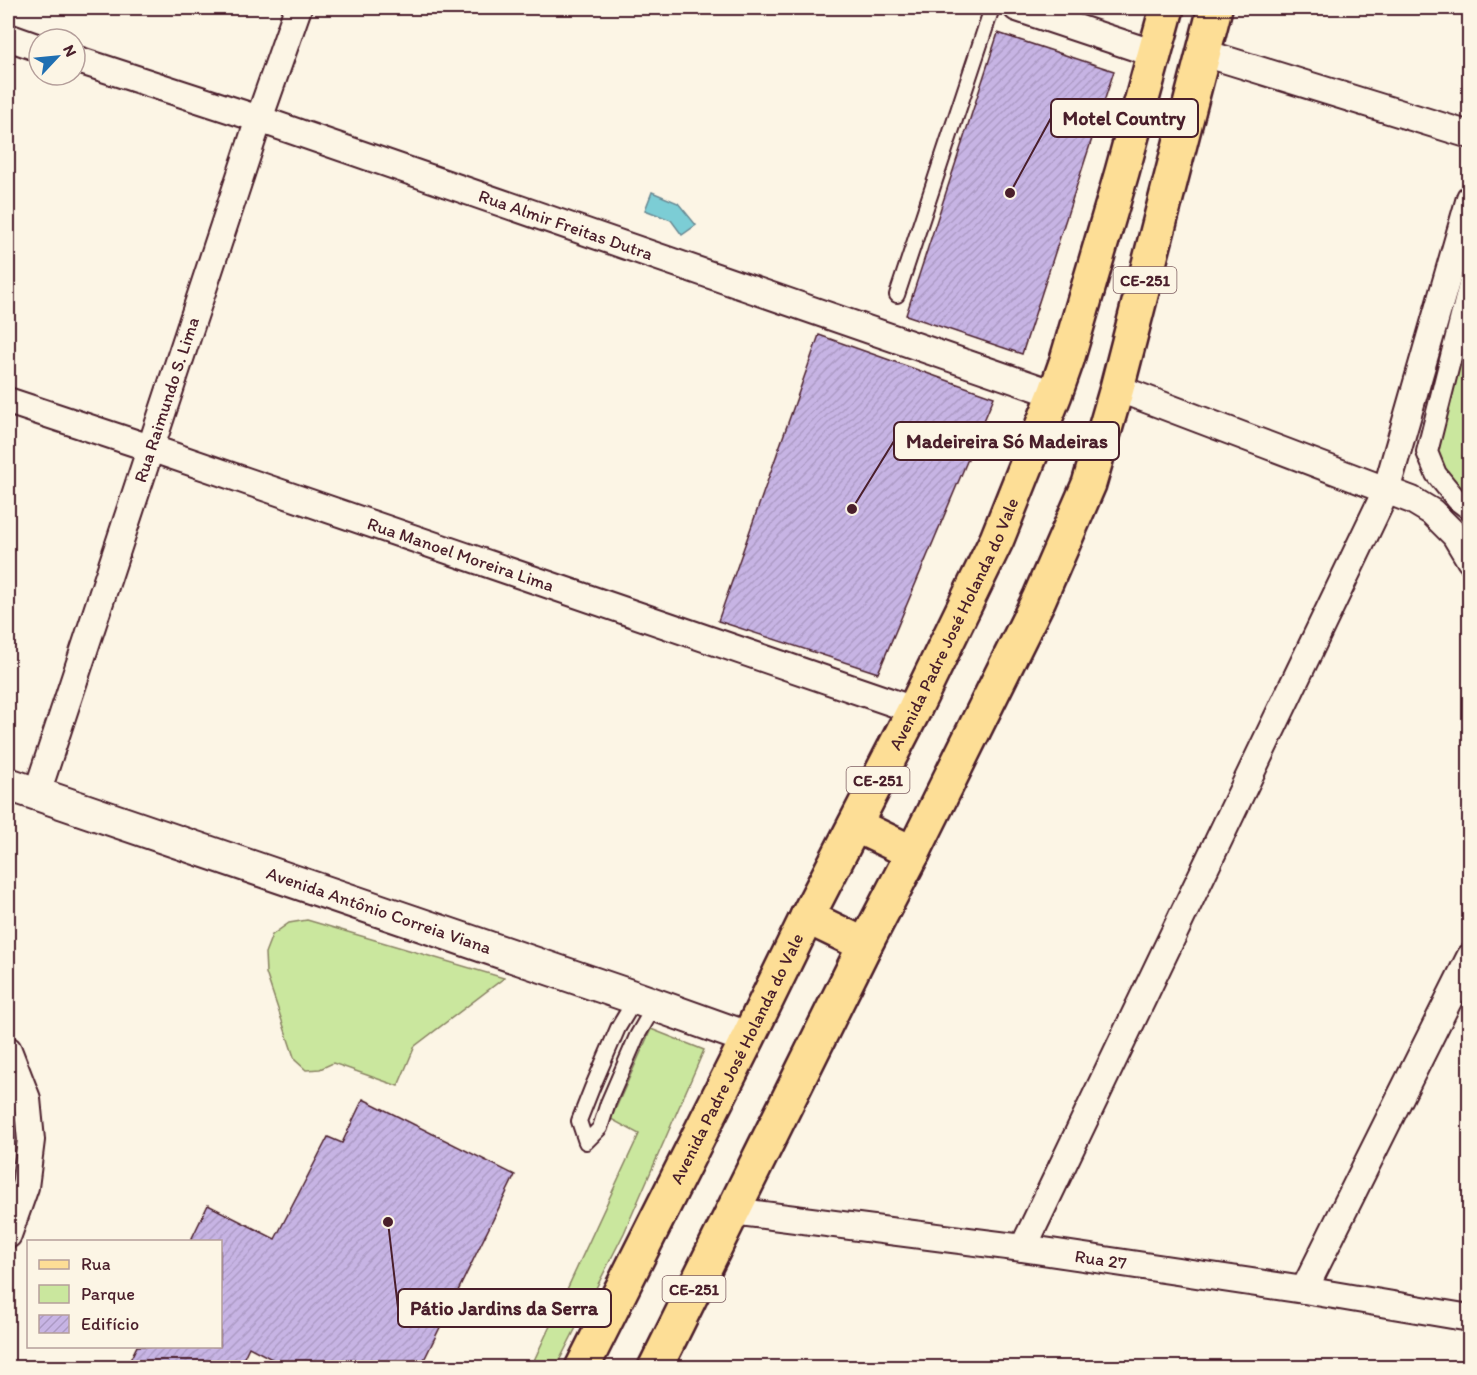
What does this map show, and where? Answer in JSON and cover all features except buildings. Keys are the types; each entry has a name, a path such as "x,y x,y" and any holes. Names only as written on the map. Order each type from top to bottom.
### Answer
{"main road":[{"name":"Avenida Padre José Holanda do Vale","path":"582,1368 807,917 914,710 997,539 1067,360 1167,8"},
{"name":"CE-251","path":"655,1368 1040,599 1089,484 1117,388 1215,8"},
{"path":"855,825 913,853"},
{"path":"807,917 865,945"}],"street":[{"name":"Rua Raimundo S. Lima","path":"37,793 259,119 298,8"},
{"path":"1017,8 1155,54"},
{"path":"8,37 27,44"},
{"path":"1204,53 1470,135"},
{"name":"Rua Almir Freitas Dutra","path":"87,63 259,119 1055,394"},
{"path":"1023,1248 1386,491 1470,198"},
{"path":"1470,281 1427,452 1436,474 1457,500 1470,510"},
{"path":"1117,388 1412,500 1432,512 1455,535 1470,560"},
{"name":"Rua Manoel Moreira Lima","path":"8,401 914,710"},
{"name":"Avenida Antônio Correia Viana","path":"8,784 646,1001 748,1038"},
{"path":"1304,1290 1470,957"},
{"path":"8,1050 27,1099 31,1140 25,1186 8,1235"},
{"name":"Rua 27","path":"732,1211 1023,1248 1470,1317"}],"lane":[{"path":"897,295 992,8"},
{"path":"646,1001 637,1036 608,1103 600,1128 586,1142 579,1121 592,1088 618,1028 646,1001"}],"green space":[{"path":"1469,281 1469,510 1427,452"},
{"path":"307,920 504,978 415,1046 398,1086 333,1063 320,1069 306,1070 295,1060 266,973 265,953 272,935 289,923"},
{"path":"651,1029 704,1050 624,1233 556,1367 531,1367 639,1134 611,1119"}],"water":[{"path":"652,192 678,203 696,225 682,235 671,220 645,210"}],"place":[{"name":"Motel Country","path":"1010,193"},
{"name":"Madeireira Só Madeiras","path":"852,509"},
{"name":"Pátio Jardins da Serra","path":"388,1222"}]}
